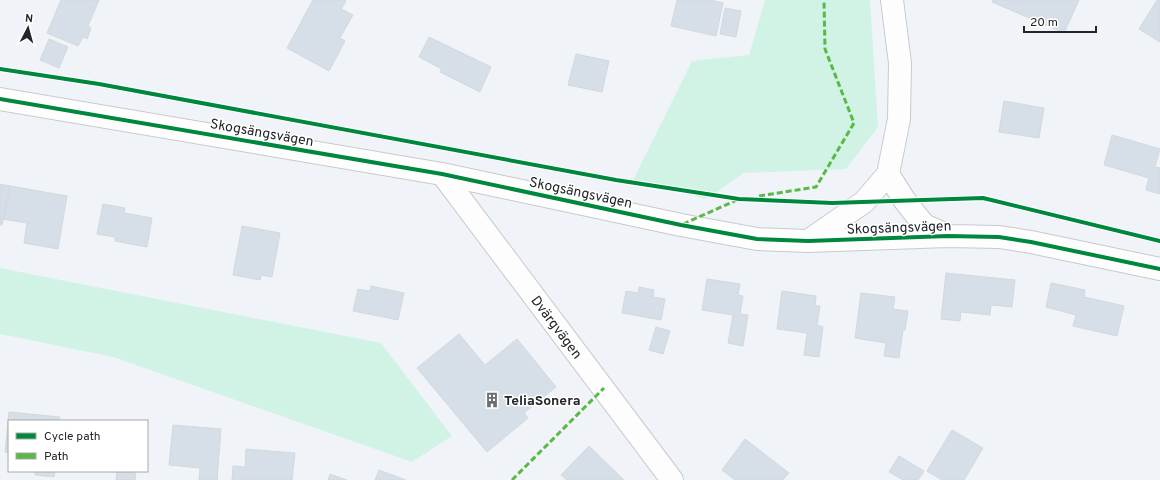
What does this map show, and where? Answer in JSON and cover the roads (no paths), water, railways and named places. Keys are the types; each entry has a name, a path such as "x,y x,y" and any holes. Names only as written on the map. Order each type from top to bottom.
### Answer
{"street":[{"path":"808,241 864,202 888,174 899,119 900,63 892,0"},
{"name":"Skogsängsvägen","path":"0,99 442,174 681,225 757,239 808,241 948,236 999,237 1031,242 1160,269"},
{"name":"Dvärgvägen","path":"442,174 672,480"},
{"path":"888,174 905,201 924,225 948,236"}],"place":[{"name":"TeliaSonera","path":"492,400"}]}
